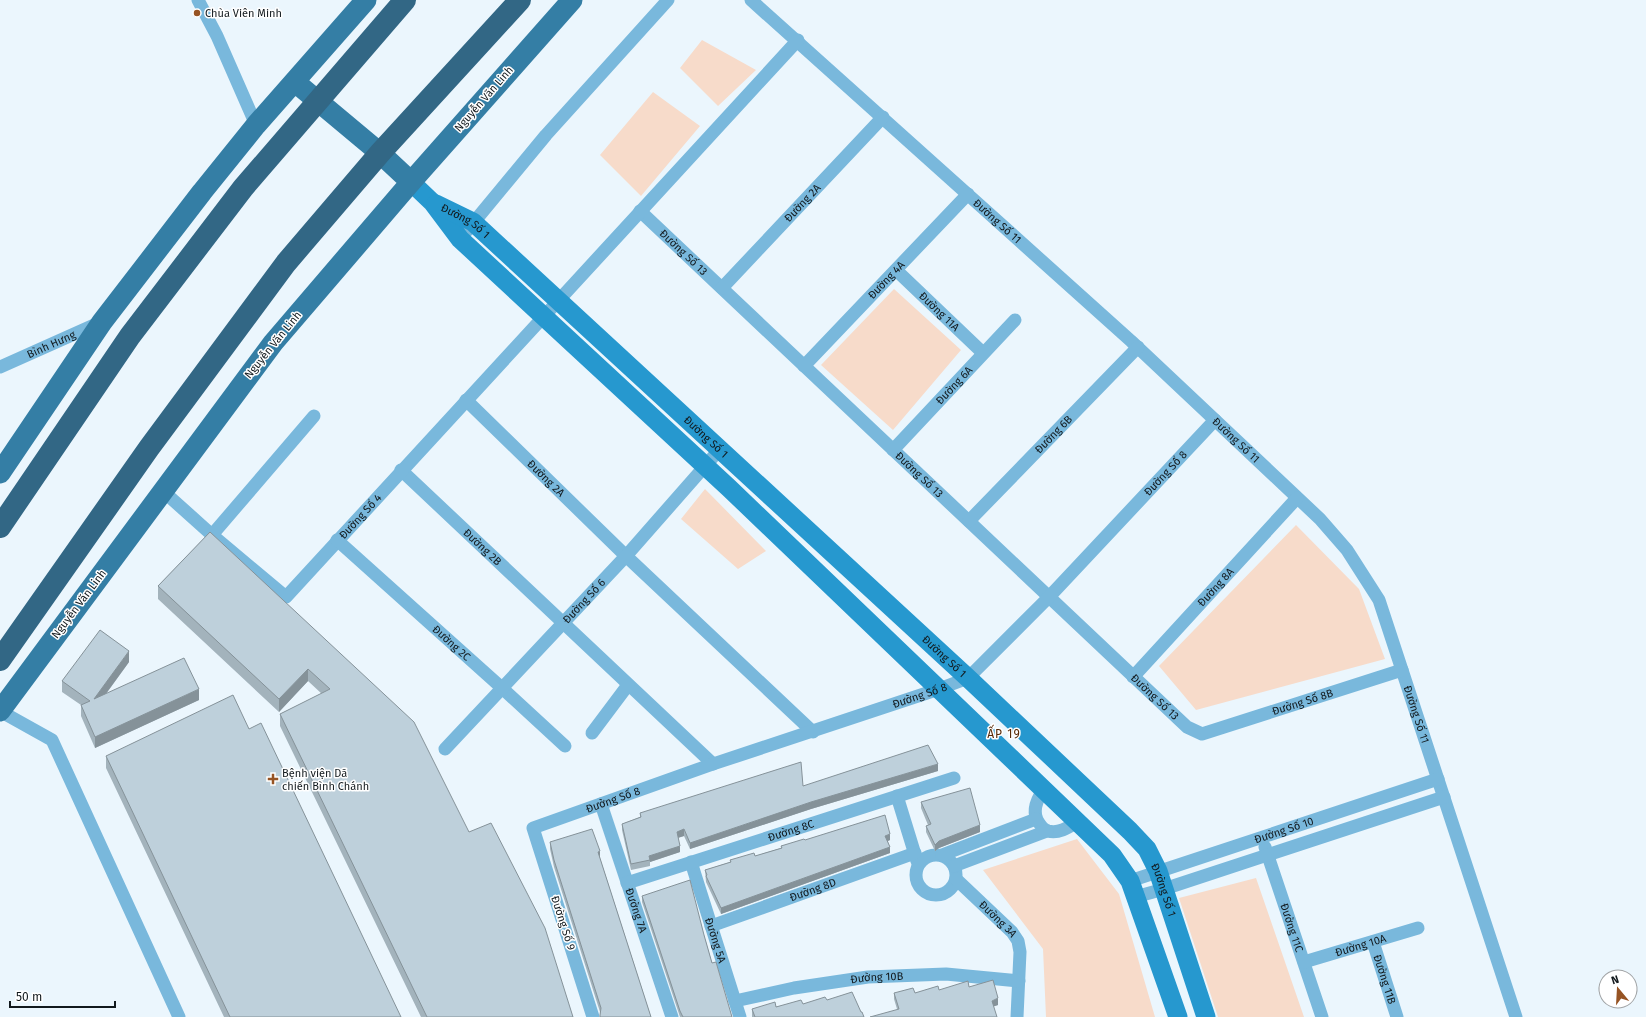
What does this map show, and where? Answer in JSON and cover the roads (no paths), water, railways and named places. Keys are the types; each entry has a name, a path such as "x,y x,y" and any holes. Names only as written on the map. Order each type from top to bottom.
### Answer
{"highway":[{"path":"0,527 130,336 243,188 405,0"},
{"path":"0,660 149,448 286,263 380,153 520,0"}],"main road":[{"path":"0,473 102,322 202,192 256,125 366,0"},
{"name":"Nguyễn Văn Linh","path":"0,711 273,343 411,182 572,0"},
{"path":"295,82 380,153 411,182"}],"street":[{"path":"198,0 217,36 256,125"},
{"path":"460,239 546,135 668,0"},
{"name":"Đường Số 11","path":"751,0 798,40 1138,347 1320,519 1347,550 1379,600 1516,1017"},
{"name":"Đường Số 4","path":"163,491 212,535 286,597 401,470 798,40"},
{"name":"Đường 2A","path":"722,288 883,117"},
{"name":"Đường Số 1","path":"411,182 433,203 460,239 705,466 1112,855 1133,889 1178,1017"},
{"name":"Đường 4A","path":"804,366 968,194"},
{"name":"Đường Số 1","path":"433,203 474,222 968,678 1065,769 1147,849 1158,871 1206,1017"},
{"name":"Đường Số 13","path":"640,211 1133,677 1187,727 1202,734"},
{"name":"Đường 11A","path":"896,270 983,353"},
{"name":"Đường 6A","path":"893,450 1015,320"},
{"name":"Bình Hưng","path":"0,367 102,322"},
{"name":"Đường 6B","path":"969,521 1138,347"},
{"name":"Đường 2A","path":"466,400 626,556 813,732"},
{"path":"212,535 314,416"},
{"name":"Đường Số 8","path":"533,828 713,764 939,690 968,678 1049,597 1215,420"},
{"name":"Đường Số 6","path":"445,749 626,556 720,449"},
{"name":"Đường 2B","path":"401,470 713,764"},
{"name":"Đường 8A","path":"1133,677 1297,498"},
{"name":"Đường 2C","path":"337,540 502,688 564,746"},
{"name":"Đường Số 8B","path":"1202,734 1402,670"},
{"path":"592,734 628,685"},
{"path":"0,711 52,740 179,1017"},
{"path":"1047,831 1036,819 1036,804 1044,789 1065,769"},
{"name":"Đường 8C","path":"627,883 954,778"},
{"name":"Đường Số 10","path":"1133,889 1158,871 1438,779"},
{"path":"897,796 917,859 916,878 918,885 928,894 942,894 948,891 953,885 955,873 951,862 942,855"},
{"name":"Đường Số 10","path":"1133,889 1164,889 1444,797"},
{"name":"Đường 7A","path":"601,804 672,1017"},
{"path":"917,859 928,856 942,855 1036,819"},
{"path":"955,873 1047,831 1062,830 1077,822"},
{"name":"Đường Số 9","path":"533,828 593,1017"},
{"name":"Đường 11C","path":"1263,837 1322,1017"},
{"name":"Đường 8D","path":"712,926 917,859"},
{"name":"Đường 5A","path":"691,862 740,1017"},
{"name":"Đường 3A","path":"955,873 1012,932 1018,941 1020,952 1017,1017"},
{"name":"Đường 10A","path":"1304,962 1418,928"},
{"name":"Đường 11B","path":"1373,942 1397,1017"},
{"name":"Đường 10B","path":"735,1001 794,988 868,977 946,974 1019,981"}],"place":[{"name":"Chùa Viên Minh","path":"197,13"},
{"name":"Bệnh viện Dã chiến Bình Chánh","path":"273,779"}],"district":[{"name":"ẤP 19","path":"1004,734"}]}
